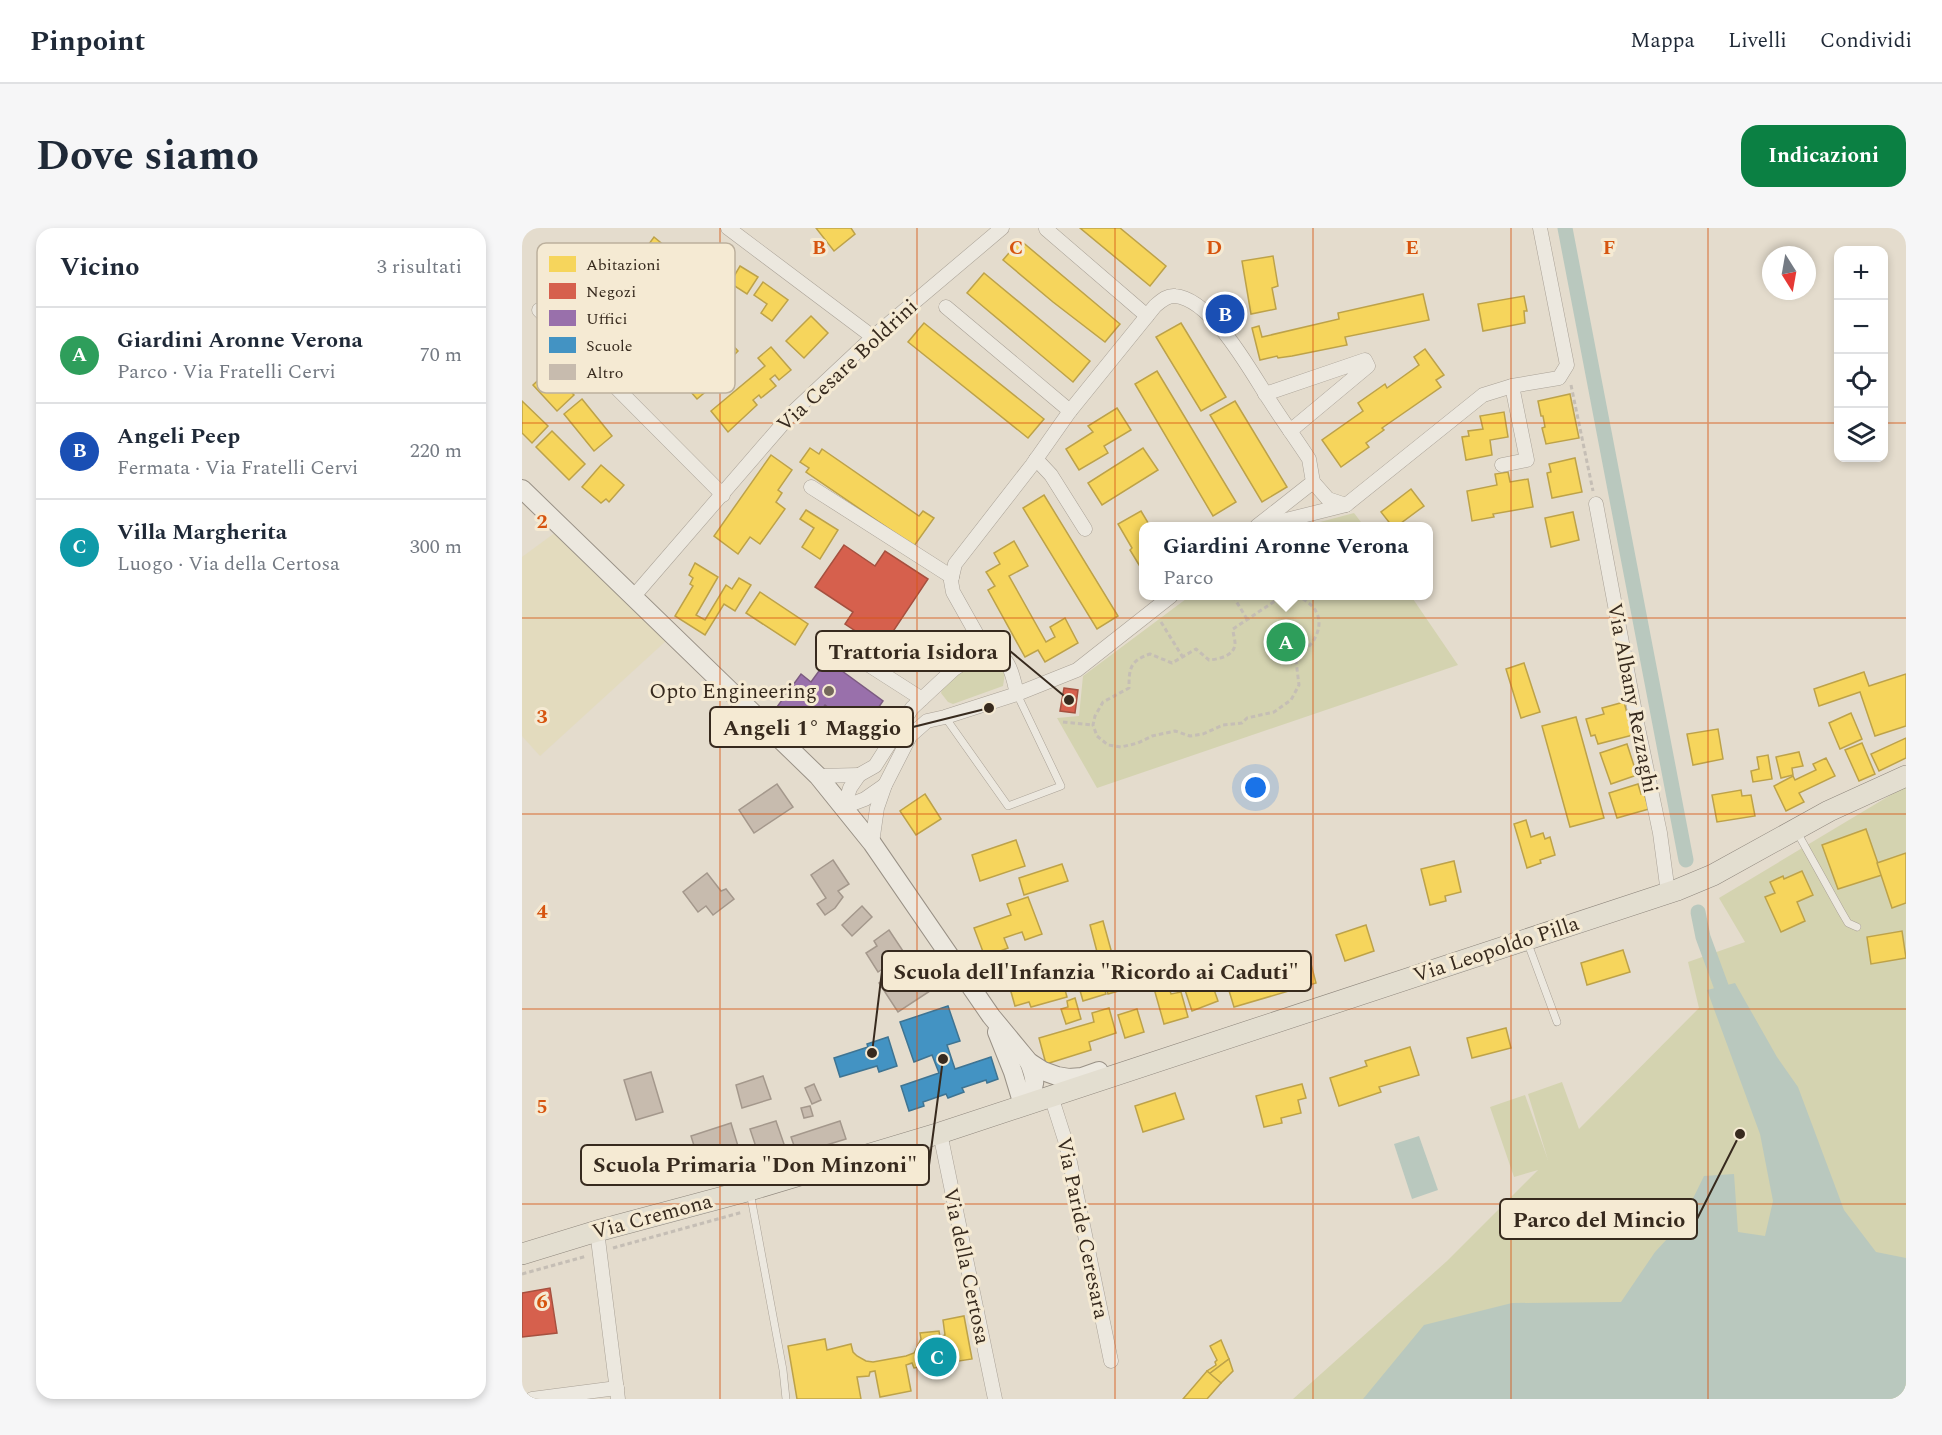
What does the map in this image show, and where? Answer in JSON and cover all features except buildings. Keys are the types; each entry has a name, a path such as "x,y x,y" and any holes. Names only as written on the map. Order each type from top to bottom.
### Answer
{"main road":[{"path":"522,489 818,776 844,807 872,843 991,1016 1029,1062 1036,1079 1034,1089 1023,1105"},
{"name":"Via Leopoldo Pilla","path":"1051,1096 1672,892 1713,875 1850,801 1906,776"},
{"path":"991,1016 1023,1105"},
{"path":"1029,1062 1057,1077 1069,1078 1082,1077 1127,1062 1188,1050"},
{"name":"Via Cremona","path":"522,1254 597,1231 750,1190 940,1133 1051,1096"}],"street":[{"path":"728,228 873,336"},
{"path":"1278,522 1346,505 1483,395 1512,386 1559,378 1567,365 1540,228"},
{"path":"1046,229 1147,316"},
{"name":"Via Cesare Boldrini","path":"634,596 793,412 873,336 995,230"},
{"path":"985,649 953,592 952,577 955,564 1070,411 1164,298 1172,295 1180,297 1204,311 1217,324 1308,459 1313,482 1328,499 1346,505"},
{"path":"946,307 1070,411"},
{"path":"1265,394 1365,360 1368,366 1290,431"},
{"path":"1502,465 1527,460 1512,386"},
{"path":"622,393 723,495"},
{"path":"1036,459 1051,475 1085,529"},
{"path":"1262,522 1313,482"},
{"path":"811,487 952,577"},
{"name":"Via Albany Rezzaghi","path":"1596,504 1637,723 1672,892"},
{"path":"872,843 877,808 885,785 910,736 927,720 945,717 1017,694 1077,670 1166,600"},
{"path":"833,642 922,699"},
{"path":"844,807 850,788 859,775 875,766 912,708 954,669 985,649 995,651 1004,658 1013,674 1017,694"},
{"path":"818,776 859,775"},
{"path":"844,807 865,799 885,785"},
{"name":"Via Paride Ceresara","path":"1051,1096 1066,1143 1111,1361"},
{"name":"Via della Certosa","path":"940,1133 995,1399"},
{"path":"532,1399 617,1393 597,1231"}],"lane":[{"path":"945,717 1008,806 1061,786 1017,694"},
{"path":"1795,830 1841,912 1848,922 1857,927"},
{"path":"1526,939 1557,1022"},
{"path":"750,1190 783,1370 786,1399"}],"path":[{"path":"1567,365 1596,504"},
{"path":"1235,600 1247,619"},
{"path":"1279,600 1233,629 1236,645 1232,653 1220,659 1209,660 1196,649 1172,663 1150,654 1140,658 1131,665 1128,674 1129,688 1103,702 1095,716 1093,725 1097,736 1108,745 1121,747 1175,731 1190,736 1203,734 1223,725 1242,723 1247,718 1263,715 1283,706 1290,700 1299,685 1296,662 1311,644 1318,631 1319,617 1315,608 1306,600"},
{"path":"1160,619 1182,656"},
{"path":"1063,722 1093,725"}],"shaded area":[{"path":"556,532 667,640 540,756 522,736 522,557"},
{"path":"1735,983 1777,1057 1798,1087 1844,1210 1876,1252 1906,1258 1906,1399 1363,1399 1424,1325 1512,1303 1621,1302 1655,1252 1680,1225 1704,1176 1734,1174 1738,1232 1765,1236 1773,1201 1760,1134 1707,990"},
{"path":"1419,1136 1438,1190 1412,1199 1394,1144"}],"green space":[{"path":"1354,513 1361,522 1320,522"},
{"path":"1185,600 1414,600 1458,665 1097,788 1057,718 1079,716 1083,676"},
{"path":"982,656 993,659 1005,673 1003,686 953,704 948,702 941,693 942,689"},
{"path":"1906,787 1906,1399 1293,1399 1447,1261 1538,1170 1514,1177 1490,1107 1525,1095 1548,1160 1528,1094 1562,1082 1579,1129 1699,1008 1688,962 1745,942 1719,898"}],"waterway":[{"path":"1565,228 1686,860"},
{"path":"1698,912 1703,937 1728,1005"}],"place":[{"name":"Angeli Peep","path":"1225,314"},
{"name":"Giardini Aronne Verona","path":"1286,642"},
{"name":"Opto Engineering","path":"829,691"},
{"name":"Trattoria Isidora","path":"1069,700"},
{"name":"Angeli 1° Maggio","path":"989,708"},
{"name":"Scuola dell'Infanzia \"Ricordo ai Caduti\"","path":"872,1053"},
{"name":"Scuola Primaria \"Don Minzoni\"","path":"943,1059"},
{"name":"Parco del Mincio","path":"1740,1134"},
{"name":"Villa Margherita","path":"937,1357"}]}
